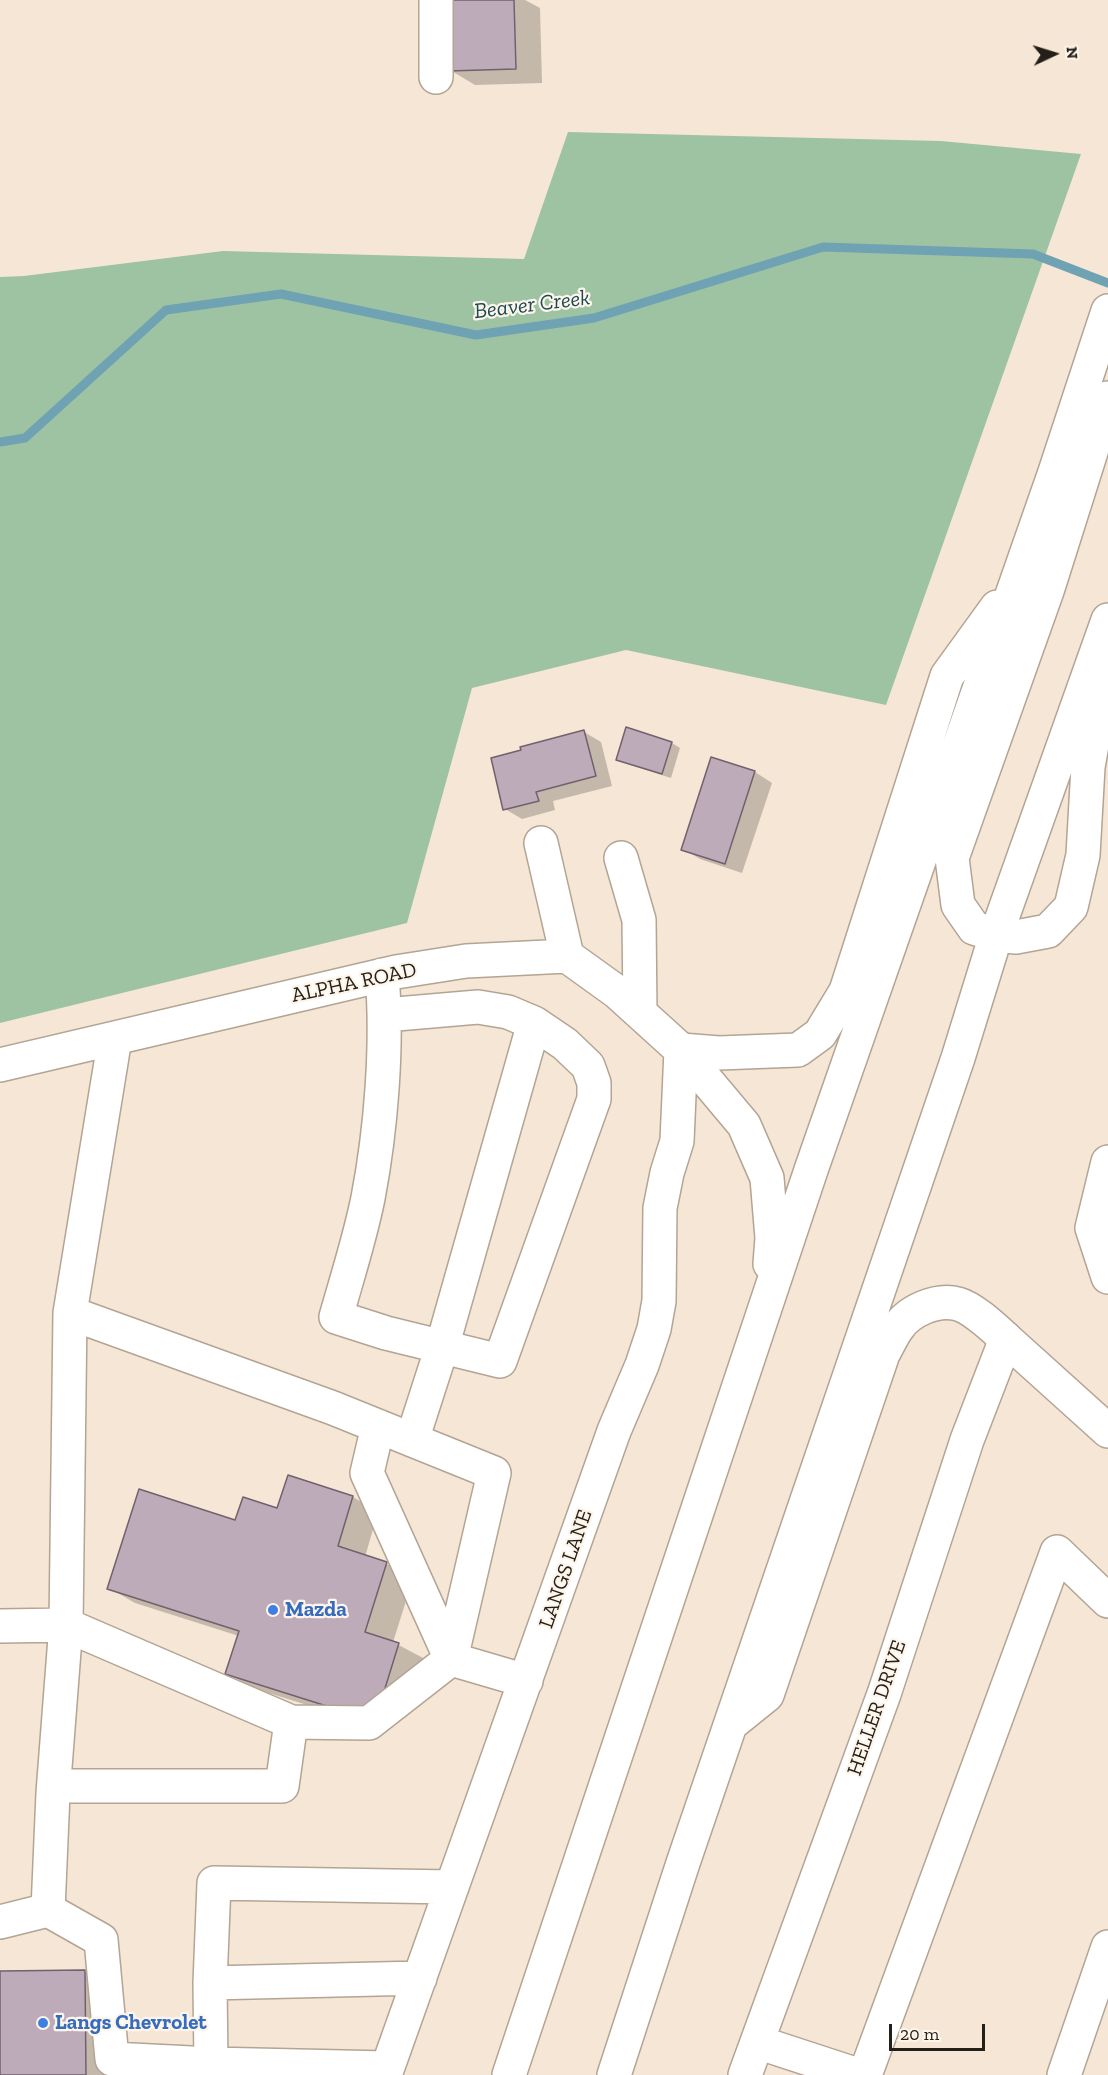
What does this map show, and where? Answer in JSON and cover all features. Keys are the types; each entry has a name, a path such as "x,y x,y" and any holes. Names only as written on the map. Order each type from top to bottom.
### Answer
{"main road":[{"path":"436,0 436,76"},
{"path":"1108,312 1096,404 1047,591 952,858 958,905 974,928 996,935 1016,937 1048,931 1071,908 1083,855 1088,767 1108,651"},
{"path":"509,2075 811,1170 1018,579 1096,404"},
{"path":"681,1050 719,1053 798,1050 820,1034 846,991 947,676 1018,579"},
{"path":"615,2075 731,1724 958,1058 996,935 1108,620"},
{"path":"541,843 567,956 617,993 681,1050 744,1125 766,1178 772,1238 767,1303"},
{"path":"621,858 639,920 640,1013"},
{"name":"ALPHA ROAD","path":"0,1065 382,975 466,961 567,956"},
{"path":"382,975 385,1015 378,1121 368,1199 336,1317 500,1361 594,1098 594,1083 588,1066 565,1044 534,1023 508,1012 478,1007 385,1015"},
{"path":"412,1440 442,1347 534,1023"},
{"path":"48,1910 54,1786 66,1625 70,1313 115,1038"},
{"name":"LANGS LANE","path":"386,2072 614,1431 642,1365 654,1329 659,1301 660,1208 667,1173 677,1141 681,1050"},
{"path":"1108,1162 1092,1228 1108,1277"},
{"path":"731,1724 767,1695 884,1353 898,1327 916,1312 937,1302 958,1304 988,1322 1108,1431"},
{"path":"0,1626 66,1625 291,1722 369,1723 451,1659 494,1473 378,1426 70,1313"},
{"name":"HELLER DRIVE","path":"745,2075 884,1694 967,1440 1006,1339"},
{"path":"378,1426 367,1473 451,1659 526,1682"},
{"path":"865,2075 1057,1552 1108,1601"},
{"path":"54,1786 282,1786 291,1722"},
{"path":"211,2064 210,1983 214,1883 452,1887"},
{"path":"0,1922 48,1910 101,1940 112,2059 386,2072"},
{"path":"1064,2075 1108,1947"},
{"path":"210,1983 420,1978"},
{"path":"757,2042 858,2075"}],"green space":[{"path":"568,132 941,141 1081,154 886,705 626,650 472,688 407,923 0,1023 0,277 223,251 524,259"}],"building":[{"path":"446,0 514,0 516,69 448,71"},
{"path":"626,727 672,742 662,774 616,760"},
{"path":"584,730 596,776 536,792 539,801 503,810 491,758 521,750 520,747"},
{"path":"711,757 755,771 725,864 681,850"},
{"name":"Mazda","path":"288,1475 353,1496 338,1546 387,1562 365,1632 399,1643 382,1698 361,1709 333,1708 225,1674 239,1631 107,1589 139,1489 235,1520 243,1497 277,1508"},
{"name":"Langs Chevrolet","path":"85,1970 86,2075 0,2075 0,1971"}],"waterway":[{"name":"Beaver Creek","path":"0,442 25,438 166,310 281,294 476,335 594,318 823,247 1033,254 1108,283"}],"place":[{"name":"Mazda","path":"273,1610"},
{"name":"Langs Chevrolet","path":"43,2023"}]}
